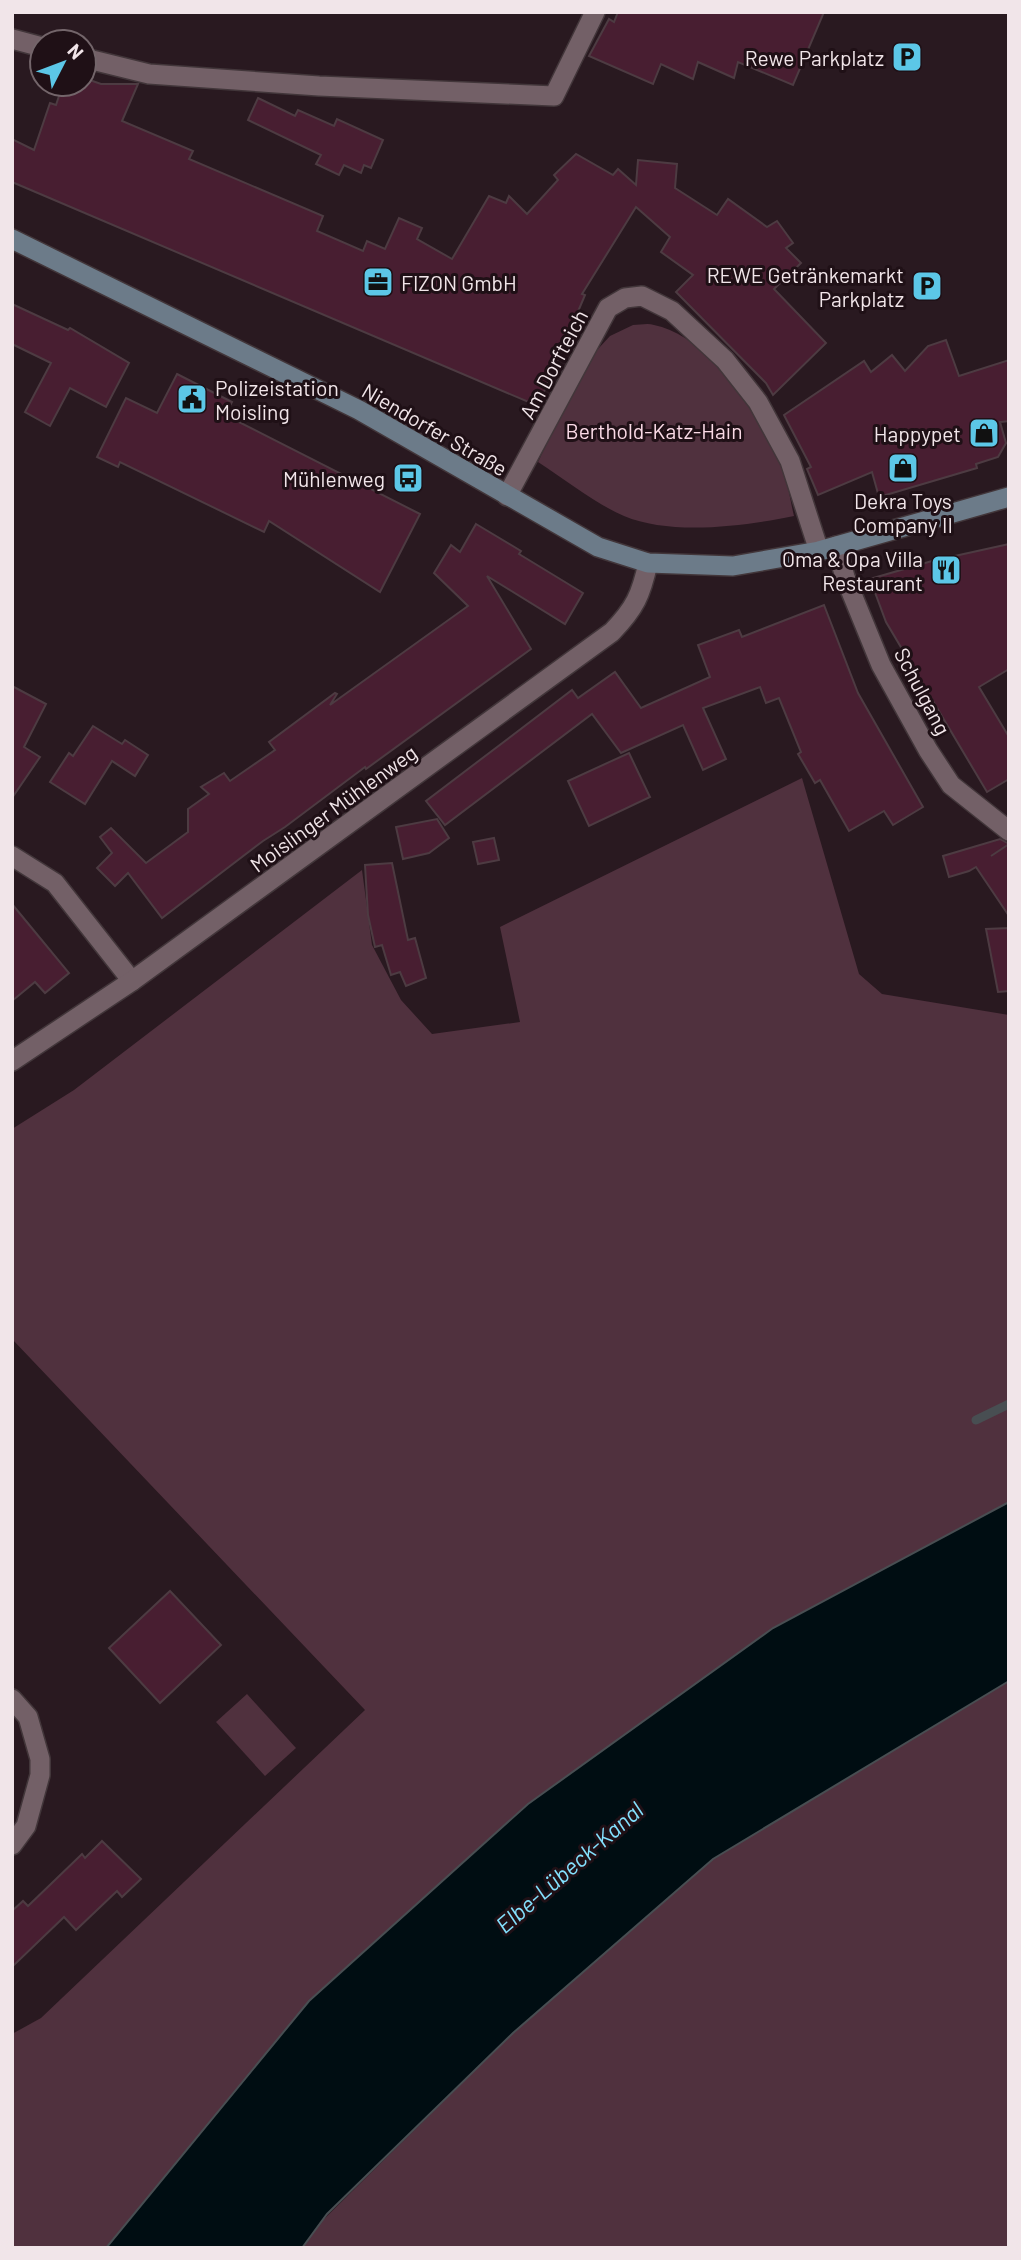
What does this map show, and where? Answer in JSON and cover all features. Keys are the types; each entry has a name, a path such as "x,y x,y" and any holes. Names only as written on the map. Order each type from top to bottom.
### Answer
{"main road":[{"name":"Niendorfer Straße","path":"12,239 359,410 598,547 648,563 733,566 827,549 1009,498"}],"street":[{"path":"98,61 149,74 319,86 554,96 595,12"},
{"name":"Am Dorfteich","path":"507,496 608,308 625,298 642,296 671,312 725,360 758,402 790,461 827,549"},
{"name":"Schulgang","path":"827,549 845,577 881,665 928,750 951,785 1009,831"},
{"name":"Moislinger Mühlenweg","path":"12,1061 132,981 612,632 628,616 641,595 648,563"},
{"path":"12,856 55,883 132,981"},
{"path":"12,1699 28,1717 40,1767 26,1826 12,1845"}],"green space":[{"name":"Berthold-Katz-Hain","path":"652,324 674,332 694,344 731,381 761,424 781,464 794,516 708,527 664,526 643,522 602,505 538,462 586,362 610,336 633,325"},
{"path":"802,778 859,974 882,994 1009,1015 1009,1502 773,1628 528,1804 309,2001 106,2248 12,2248 12,2034 41,2018 365,1710 12,1339 12,1129 74,1090 362,870 372,945 401,1000 432,1034 520,1022 500,927"},
{"path":"1009,1681 1009,2248 302,2248 319,2224 513,2033 713,1859"},
{"path":"247,1694 296,1748 265,1776 216,1722"}],"water":[{"name":"Elbe-Lübeck-Kanal","path":"1009,1502 1009,1681 713,1859 513,2033 327,2214 302,2248 106,2248 309,2001 528,1804 773,1628"}],"building":[{"path":"618,12 824,12 793,85 738,62 734,78 698,62 693,79 661,64 653,84 589,56 609,19 614,22"},
{"path":"98,83 138,84 122,121 193,151 189,159 323,216 317,231 363,251 367,241 385,249 399,218 422,228 417,239 452,259 489,196 506,203 509,196 527,214 558,180 554,175 576,154 613,175 618,169 636,185 638,160 677,164 675,188 717,215 728,199 767,227 777,221 793,243 786,248 801,263 774,289 826,343 773,395 766,383 676,292 693,275 661,252 670,237 636,207 582,294 585,295 538,406 12,182 12,139 34,150 50,103 56,105 58,98 98,98"},
{"path":"258,98 295,116 298,110 334,126 337,119 383,140 371,168 364,165 361,173 344,165 339,175 316,164 321,155 248,120"},
{"path":"12,304 68,330 70,328 129,363 106,407 70,388 50,426 25,412 51,363 12,344"},
{"path":"946,340 959,376 1009,360 1009,421 1000,422 1006,443 998,457 976,464 977,468 879,497 872,472 818,495 807,469 811,467 784,415 864,361 871,372 892,355 905,371 928,346"},
{"path":"177,374 232,402 225,415 420,514 380,592 269,521 264,532 120,462 118,467 97,457 126,398 157,413"},
{"path":"476,524 583,593 565,624 487,576 531,649 263,841 162,918 128,873 115,886 97,868 112,853 100,837 111,828 146,863 188,832 188,809 209,794 201,787 224,773 230,781 275,750 269,742 335,693 337,694 330,705 468,606 434,573 451,545 460,552"},
{"path":"1009,544 1009,669 979,687 1009,737 1009,779 987,792 886,622 870,579 932,561"},
{"path":"824,605 858,693 923,807 893,825 884,811 849,831 820,780 815,783 798,754 801,752 779,698 766,703 760,687 703,708 726,759 703,770 683,725 621,753 592,714 445,825 426,801 572,690 578,698 615,672 641,708 710,677 698,645 739,630 742,637"},
{"path":"12,686 46,704 24,747 40,757 12,798"},
{"path":"93,726 122,744 125,740 148,755 135,776 112,761 85,804 50,782 69,753 73,756"},
{"path":"629,753 650,797 589,826 568,781"},
{"path":"437,819 449,838 429,853 403,859 396,827"},
{"path":"494,838 499,860 478,864 473,842"},
{"path":"1000,839 1009,844 1009,916 976,867 949,877 943,856"},
{"path":"392,863 408,940 415,938 426,978 406,986 400,972 391,975 382,945 375,947 368,915 365,865"},
{"path":"12,904 69,973 45,993 35,982 12,1001"},
{"path":"1009,928 1009,991 998,992 986,929"},
{"path":"170,1591 221,1645 160,1703 109,1648"},
{"path":"102,1841 141,1879 122,1897 117,1891 76,1930 64,1917 12,1967 12,1911 23,1901 28,1906 82,1854 85,1858"}],"waterway":[{"path":"976,1420 1009,1404"}],"place":[{"name":"Rewe Parkplatz","path":"907,57"},
{"name":"FIZON GmbH","path":"378,282"},
{"name":"REWE Getränkemarkt Parkplatz","path":"927,286"},
{"name":"Polizeistation Moisling","path":"192,399"},
{"name":"Happypet","path":"984,433"},
{"name":"Dekra Toys Company II","path":"903,468"},
{"name":"Mühlenweg","path":"408,478"},
{"name":"Oma & Opa Villa Restaurant","path":"946,570"}]}
